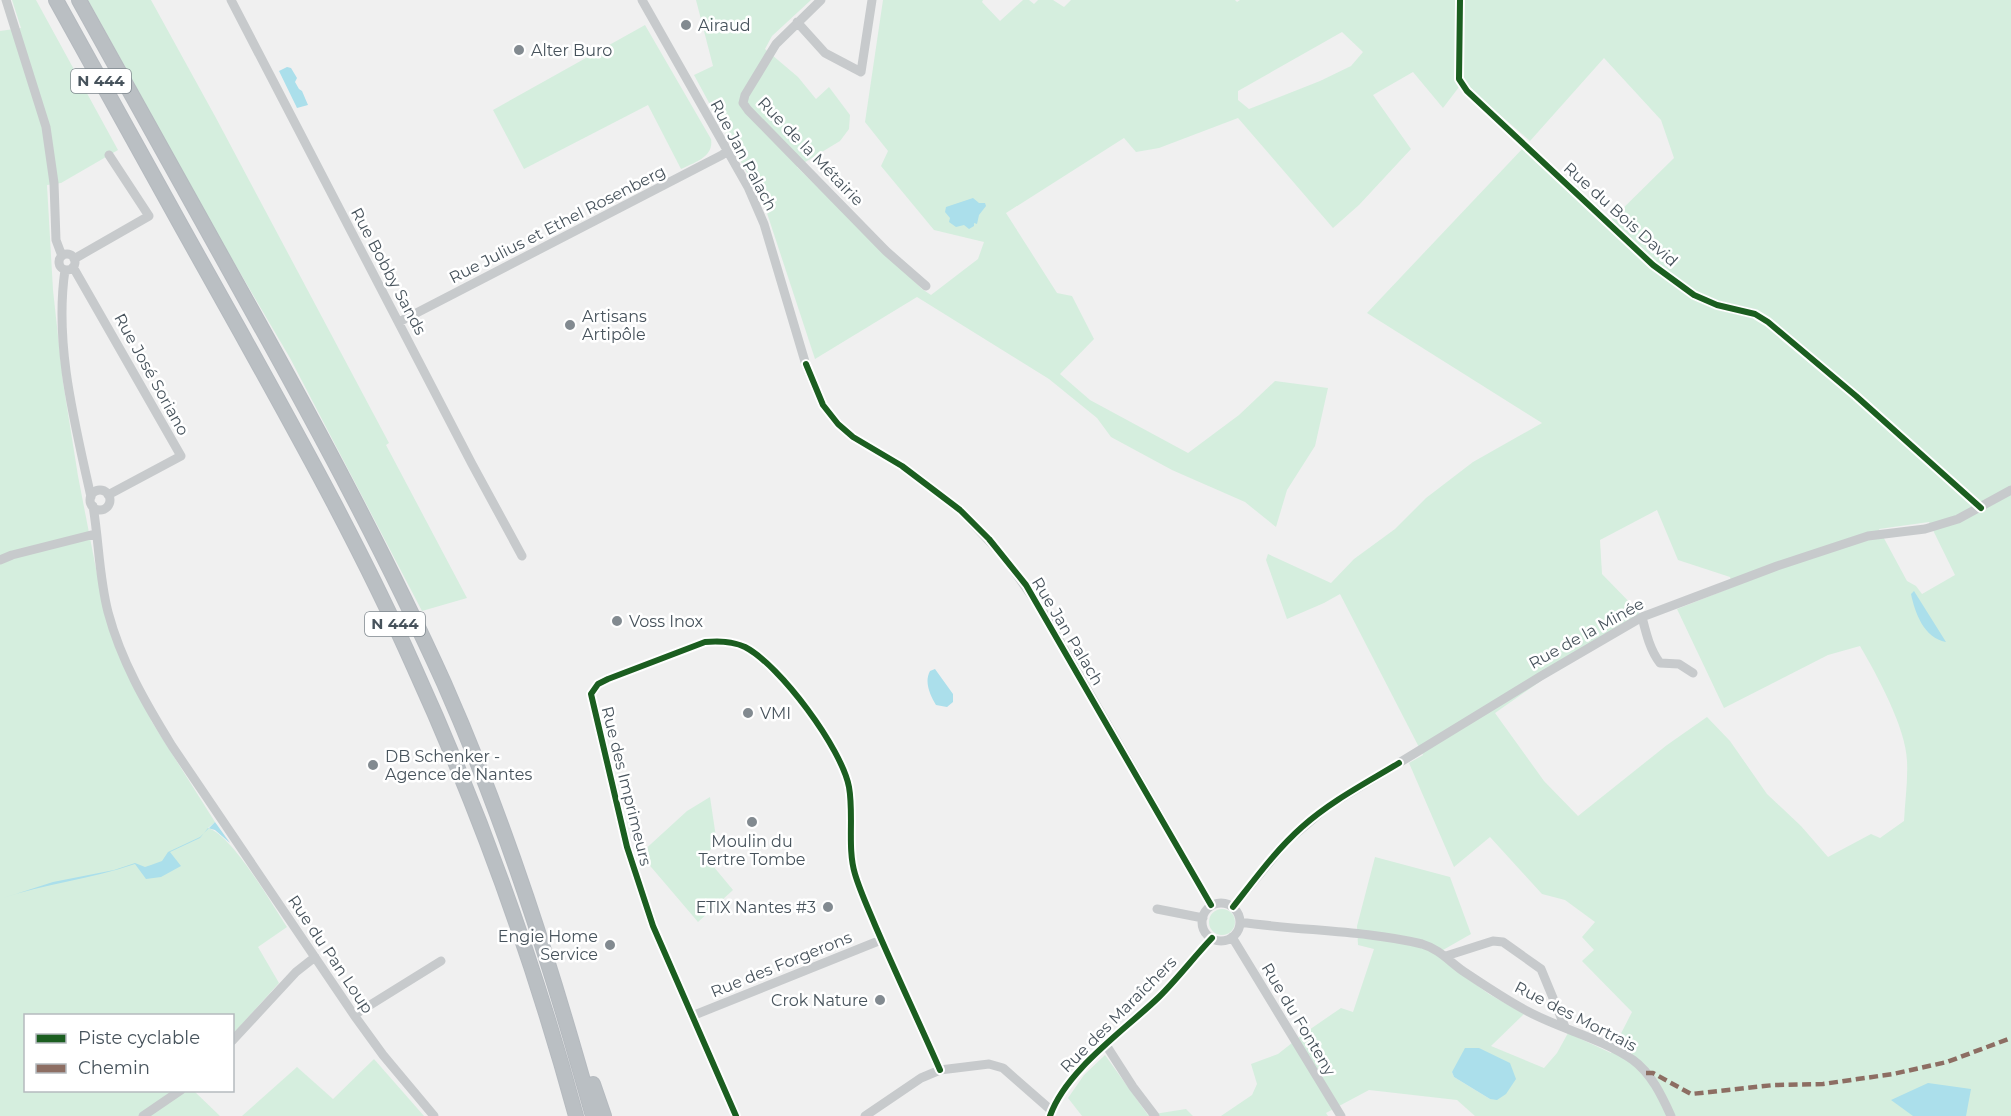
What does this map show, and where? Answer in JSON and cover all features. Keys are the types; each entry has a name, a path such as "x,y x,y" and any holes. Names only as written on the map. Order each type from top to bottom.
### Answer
{"highway":[{"name":"N 444","path":"56,0 312,463 396,627 442,729 490,848 539,990 576,1116"},
{"name":"N 444","path":"79,0 320,434 416,622 497,814 565,1016 593,1116"},
{"path":"565,1016 574,1024 604,1116"}],"street":[{"path":"6,0 46,127 54,183 56,240 62,256 59,262 61,267 71,266 149,216 109,154"},
{"name":"Rue Bobby Sands","path":"231,0 522,556"},
{"name":"Rue Jan Palach","path":"642,0 748,187 764,224 807,366 823,405 838,424 853,437 902,466 960,510 1005,558 1043,612 1211,905"},
{"name":"Rue de la Métairie","path":"821,0 776,44 745,94 743,103 886,251 926,286"},
{"path":"797,22 825,52 861,72 872,0"},
{"name":"Rue du Bois David","path":"1460,0 1459,78 1467,91 1653,265 1694,295 1717,305 1755,314 1768,322 1856,396 1981,508"},
{"name":"Rue Julius et Ethel Rosenberg","path":"399,322 727,151"},
{"path":"62,256 70,255 71,266"},
{"name":"Rue du Pan Loup","path":"71,266 61,297 66,368 92,502 108,612 118,645 148,707 172,746 354,1015 383,1055 434,1116"},
{"name":"Rue José Soriano","path":"71,266 78,274 181,456 104,493"},
{"path":"0,560 95,534 109,503 104,493 94,484 83,462"},
{"name":"Rue de la Minée","path":"1233,907 1286,842 1327,807 1642,617 1801,557 1868,536 1925,529 1958,519 2011,490"},
{"path":"104,493 94,492 92,502 98,509 105,508"},
{"path":"1642,617 1649,641 1660,663 1679,664 1693,673"},
{"name":"Rue des Imprimeurs","path":"736,1116 653,926 627,847 591,694 593,688 608,679 705,642 733,643 746,648 766,664 803,702 815,718 844,771 851,801 854,873 940,1070"},
{"path":"1223,903 1233,907 1237,911 1240,922 1238,930 1232,937 1222,940 1212,938 1206,932 1203,918 1211,905 1223,903"},
{"path":"1157,909 1203,918"},
{"name":"Rue des Mortrais","path":"1240,922 1387,938 1424,945 1446,956 1461,969 1530,1012 1632,1060 1651,1080 1671,1116"},
{"name":"Rue du Fonteny","path":"1232,937 1341,1116"},
{"name":"Rue des Maraîchers","path":"1051,1113 1085,1064 1159,998 1212,938"},
{"name":"Rue des Forgerons","path":"692,1016 881,939"},
{"path":"1446,956 1493,941 1503,942 1541,969 1564,1027"},
{"path":"234,1039 296,972 315,957"},
{"path":"354,1015 441,961"},
{"path":"1106,1045 1155,1116"},
{"path":"865,1116 921,1078 940,1070 989,1064 1003,1068 1051,1113"},
{"path":"143,1116 178,1092"}],"green space":[{"path":"12,0 36,0 118,150 61,183 47,185 53,290 63,382 97,574 121,658 152,722 215,822 208,828 229,843 262,887 287,927 258,947 279,983 234,1033 234,1014 24,1014 24,1092 195,1092 220,1116 0,1116 0,31 21,28"},
{"path":"88,0 151,0 389,443 386,445 467,598 422,611 290,358 218,235"},
{"path":"696,0 811,0 772,36 765,49 798,77 816,99 829,87 850,115 849,129 840,141 797,167 922,289 931,295 978,259 984,242 934,230 881,166 888,151 865,122 883,0 983,0 982,2 1000,21 1023,0 1029,0 1034,4 1038,0 1053,0 1064,7 1071,0 1235,0 1237,2 1240,0 2011,0 2011,1116 1475,1116 1457,1100 1369,1090 1326,1113 1328,1116 1221,1116 1252,1095 1257,1084 1251,1064 1278,1054 1341,1008 1353,1012 1374,949 1358,945 1357,926 1375,857 1450,877 1471,934 1443,950 1450,966 1489,994 1524,1014 1491,1046 1544,1068 1557,1053 1568,1033 1611,1053 1632,1012 1582,961 1594,950 1582,937 1595,922 1565,900 1542,894 1490,837 1454,867 1409,763 1423,755 1340,594 1287,619 1266,560 1268,554 1331,583 1354,559 1395,529 1426,498 1473,462 1542,423 1367,313 1524,147 1606,225 1674,158 1661,120 1604,58 1530,141 1469,88 1459,87 1443,108 1413,72 1373,95 1411,149 1359,205 1333,228 1238,118 1159,148 1136,152 1124,138 1006,213 1057,293 1072,296 1094,339 1060,374 1090,400 1188,453 1239,415 1275,381 1328,388 1315,446 1287,490 1276,527 1245,502 1172,470 1111,437 1097,418 1049,379 917,297 815,359 764,204 694,75 713,66","holes":["1342,32 1363,52 1351,66 1249,109 1238,100 1238,91","1657,510 1678,560 1730,577 1733,587 1677,609 1724,708 1828,655 1860,646 1890,702 1902,733 1907,761 1904,821 1880,838 1871,834 1828,857 1801,826 1767,794 1730,741 1707,717 1667,745 1578,816 1544,781 1495,713 1545,678 1637,623 1639,612 1602,574 1600,540","1929,522 1955,575 1922,594 1916,586 1907,581 1879,529","1478,1048 1493,1056 1490,1099 1454,1077 1452,1072"]},
{"path":"645,25 711,139 707,155 681,169 648,105 524,169 493,110"},
{"path":"710,797 717,844 704,855 733,890 698,922 640,854 687,811"},
{"path":"1222,909 1231,913 1235,922 1231,931 1222,935 1213,931 1209,922 1213,913"},
{"path":"1105,1055 1148,1115 1186,1109 1193,1116 1082,1116 1068,1098 1084,1075"},
{"path":"374,1059 424,1116 242,1116 297,1067 333,1099"}],"water":[{"path":"287,67 291,68 297,78 295,82 308,105 297,108 279,71"},
{"path":"973,198 979,203 985,203 986,206 979,215 977,224 974,223 974,226 969,229 964,225 956,227 949,222 950,218 945,212 946,207"},
{"path":"1914,591 1946,642 1938,640 1922,624 1911,594"},
{"path":"935,669 953,694 953,702 947,707 936,705 928,688 928,675"},
{"path":"215,822 230,843 215,830 209,828"},
{"path":"204,833 200,838 170,852 181,866 161,877 146,879 135,864 102,874 33,889 0,899 53,882 114,870 135,863 145,867 162,861 168,852"},
{"path":"1465,1048 1479,1048 1510,1063 1516,1079 1506,1094 1497,1100 1490,1099 1454,1077 1452,1072"},
{"path":"1928,1083 1971,1089 1966,1116 1913,1116 1891,1100"}],"marked path":[{"path":"1646,1073 1653,1073 1691,1094 1774,1085 1823,1084 1893,1074 1947,1062 2011,1038"}],"cycle path":[{"path":"1460,0 1459,79 1467,91 1653,265 1694,295 1717,305 1755,314 1768,322 1856,396 1981,508"},
{"path":"806,364 823,405 838,424 853,437 902,466 960,510 989,539 1026,585 1211,905"},
{"path":"736,1116 653,926 627,847 591,694 598,684 608,679 705,642 735,644 745,647 759,657 791,689 835,752 849,787 851,853 857,880 940,1070"},
{"path":"1233,907 1275,855 1302,827 1337,801 1399,763"},
{"path":"1050,1116 1058,1099 1083,1067 1159,997 1212,938"}],"place":[{"name":"Airaud","path":"686,25"},
{"name":"Alter Buro","path":"519,50"},
{"name":"Artisans Artipôle","path":"570,325"},
{"name":"Voss Inox","path":"617,621"},
{"name":"VMI","path":"748,713"},
{"name":"DB Schenker - Agence de Nantes","path":"373,765"},
{"name":"Moulin du Tertre Tombe","path":"752,822"},
{"name":"ETIX Nantes #3","path":"828,907"},
{"name":"Engie Home Service","path":"610,945"},
{"name":"Crok Nature","path":"880,1000"}]}
